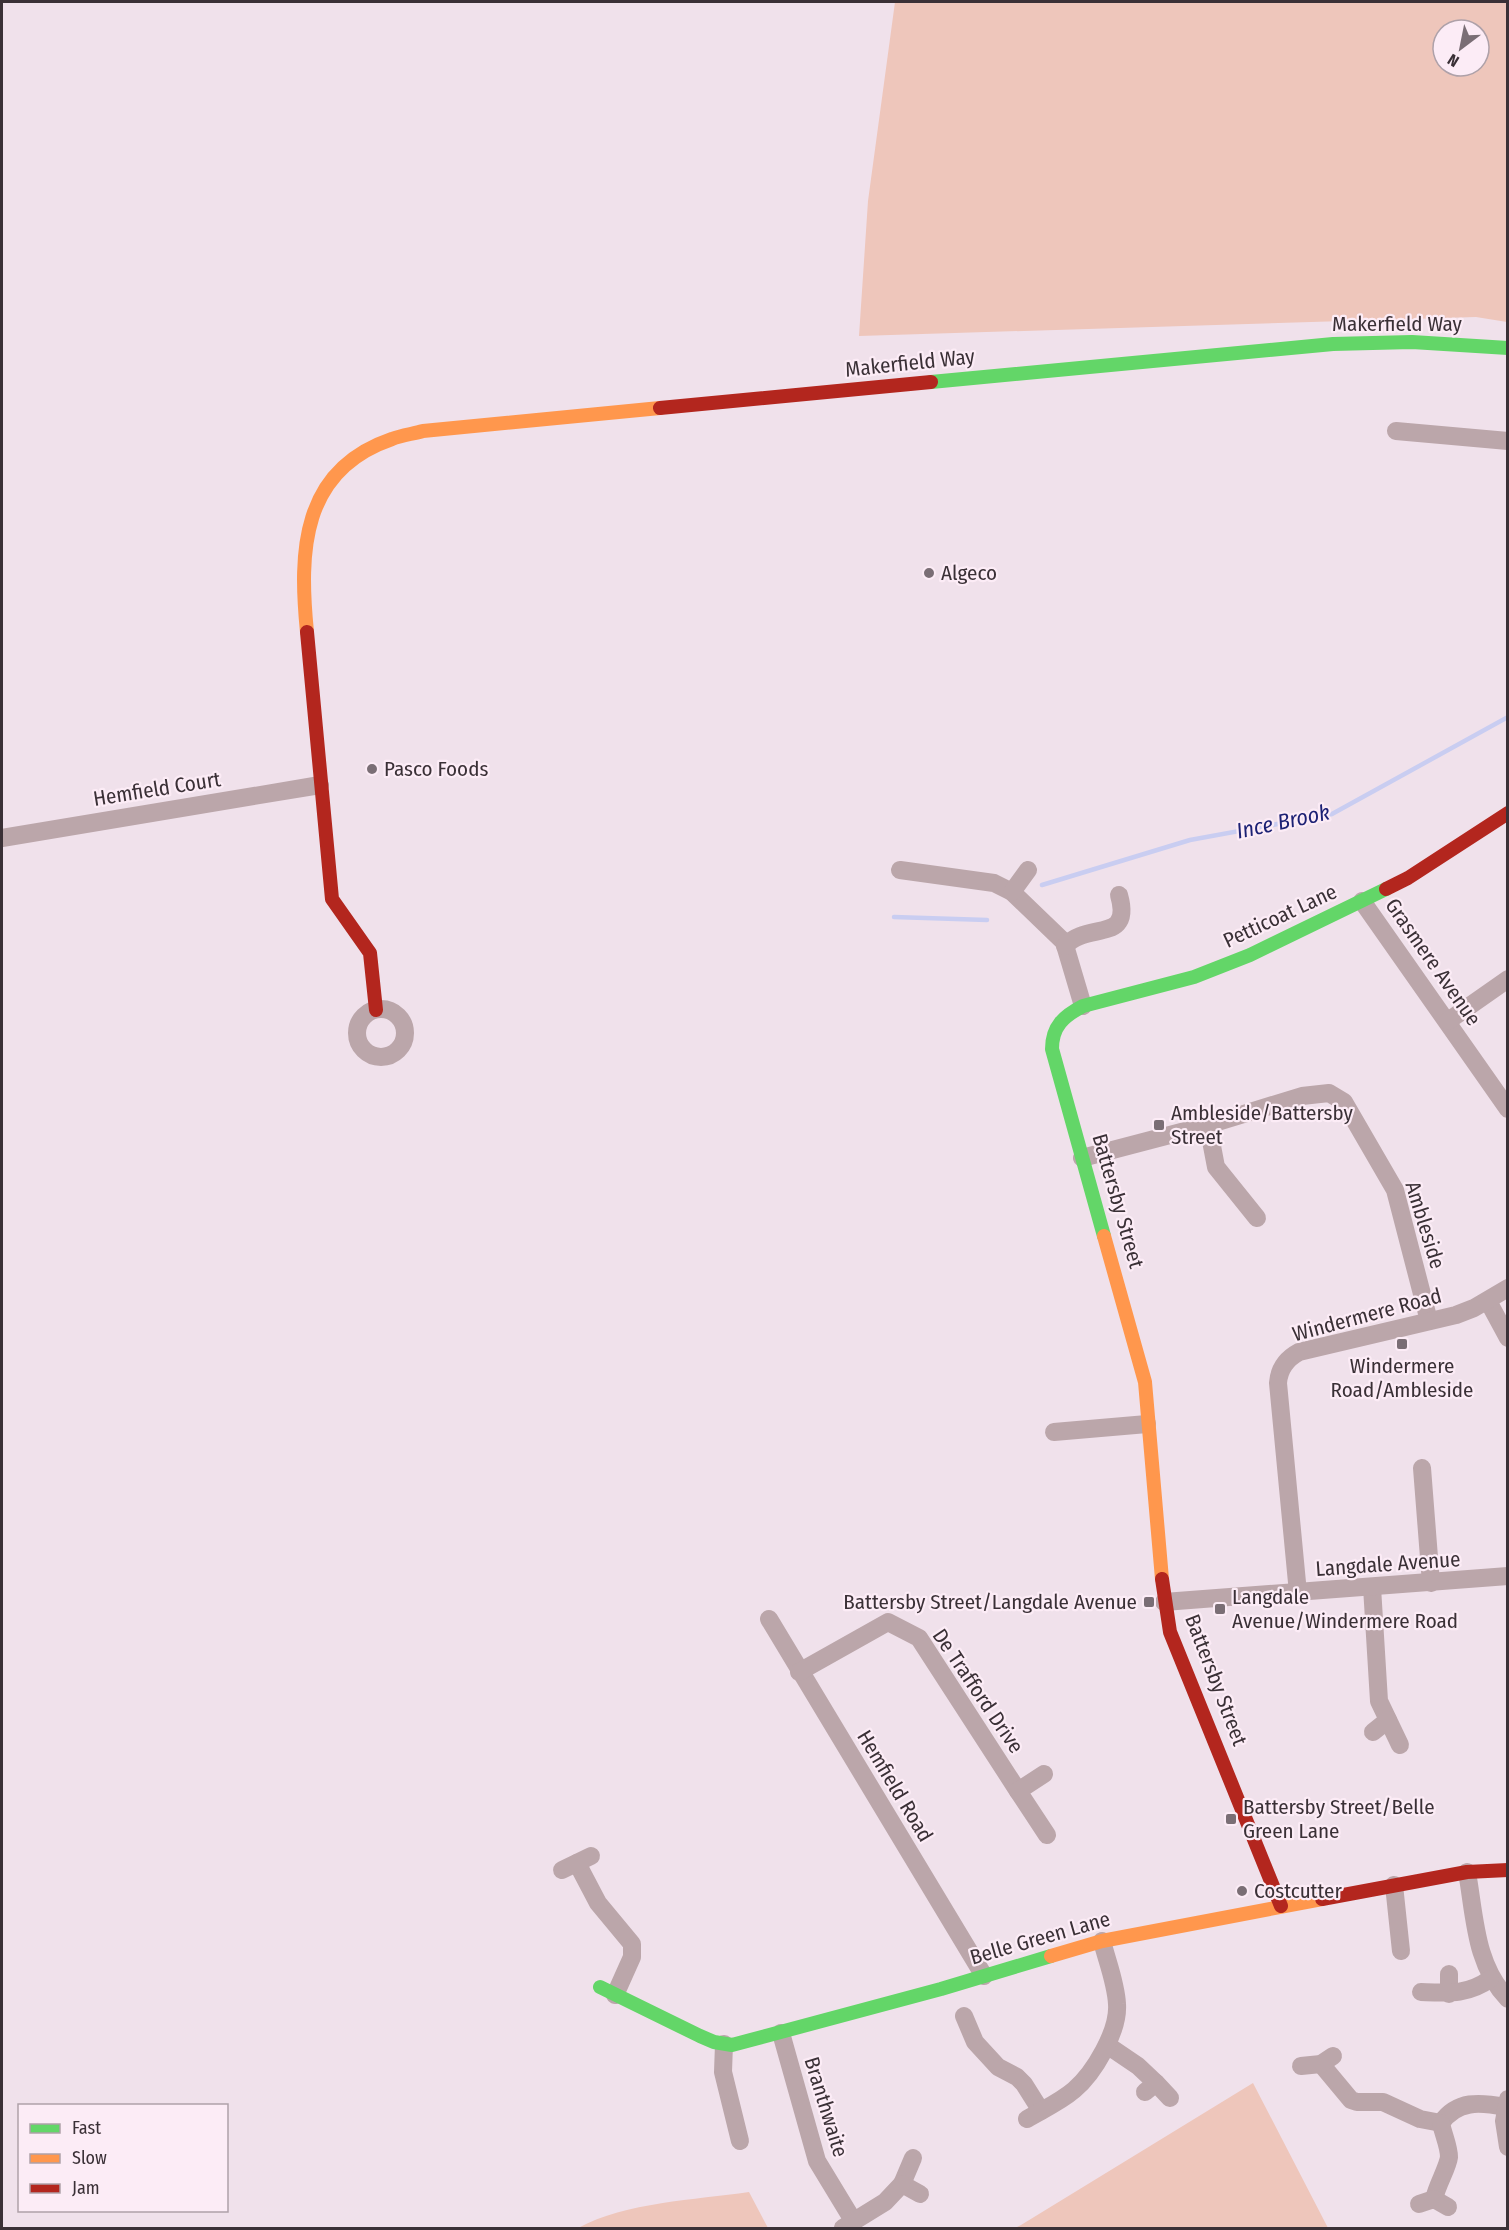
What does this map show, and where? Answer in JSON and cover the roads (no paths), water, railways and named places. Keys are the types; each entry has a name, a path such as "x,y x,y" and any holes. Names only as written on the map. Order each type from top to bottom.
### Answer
{"street":[{"name":"Makerfield Way","path":"376,1010 370,953 332,899 303,590 304,560 313,512 333,481 357,456 391,440 423,431 1333,344 1412,342 1508,348"},
{"path":"1396,430 1508,441"},
{"name":"Hemfield Court","path":"2,838 320,784"},
{"name":"Petticoat Lane","path":"1057,1025 1062,1018 1083,1006 1156,988 1250,955 1408,878 1508,813"},
{"path":"900,870 994,883 1012,892 1064,942 1083,1006"},
{"path":"1012,892 1028,870"},
{"path":"1065,946 1073,938 1089,932 1112,928 1120,922 1124,911 1119,895"},
{"name":"Grasmere Avenue","path":"1362,901 1508,1109"},
{"path":"1448,1021 1508,980"},
{"name":"Battersby Street","path":"1057,1025 1052,1037 1052,1049 1144,1382 1164,1602 1170,1632 1281,1906"},
{"name":"Ambleside","path":"1082,1158 1208,1125 1302,1096 1329,1093 1344,1102 1395,1190 1429,1321"},
{"path":"1208,1125 1216,1167 1257,1218"},
{"name":"Windermere Road","path":"1298,1593 1278,1383 1281,1368 1299,1352 1456,1315 1488,1301 1508,1287"},
{"path":"1488,1301 1508,1338"},
{"path":"1053,1432 1147,1424"},
{"path":"1422,1468 1431,1583"},
{"name":"Langdale Avenue","path":"1164,1602 1508,1576"},
{"path":"1372,1587 1379,1701 1400,1745"},
{"name":"Hemfield Road","path":"769,1619 984,1976"},
{"name":"De Trafford Drive","path":"799,1672 888,1622 920,1638 1047,1835"},
{"path":"1373,1732 1388,1720"},
{"path":"1018,1791 1044,1774"},
{"path":"577,1863 597,1903 632,1944 632,1957 607,1991"},
{"name":"Belle Green Lane","path":"607,1991 700,2036 724,2044 742,2043 1102,1941 1467,1872 1508,1870"},
{"path":"1467,1872 1481,1954 1491,1979 1508,1999"},
{"path":"1394,1885 1401,1951"},
{"path":"964,2016 975,2042 998,2067 1017,2077 1024,2084 1034,2115 1076,2088 1087,2076 1107,2045 1117,2018 1117,2006 1102,1941"},
{"path":"1449,1974 1449,1994"},
{"path":"1421,1992 1449,1994 1474,1989 1491,1979"},
{"name":"Branthwaite","path":"781,2033 817,2161 848,2225 885,2202 902,2184 913,2158"},
{"path":"724,2044 723,2072 741,2141"},
{"path":"1107,2045 1138,2066 1150,2087 1170,2098"},
{"path":"1301,2066 1327,2060 1351,2100 1383,2102 1420,2119 1441,2123"},
{"path":"1441,2123 1447,2115 1461,2106 1477,2103 1506,2103 1504,2121 1508,2147"},
{"path":"1434,2203 1440,2177 1449,2160 1441,2123"},
{"path":"902,2184 920,2194"}],"waterway":[{"name":"Ince Brook","path":"1042,885 1190,840 1332,814 1508,717"},
{"name":"Ince Brook","path":"894,917 987,920"}],"place":[{"name":"Algeco","path":"929,573"},
{"name":"Pasco Foods","path":"372,769"},
{"name":"Ambleside/Battersby Street","path":"1159,1125"},
{"name":"Windermere Road/Ambleside","path":"1402,1344"},
{"name":"Battersby Street/Langdale Avenue","path":"1149,1602"},
{"name":"Langdale Avenue/Windermere Road","path":"1220,1609"},
{"name":"Battersby Street/Belle Green Lane","path":"1231,1819"},
{"name":"Costcutter","path":"1242,1891"}]}
